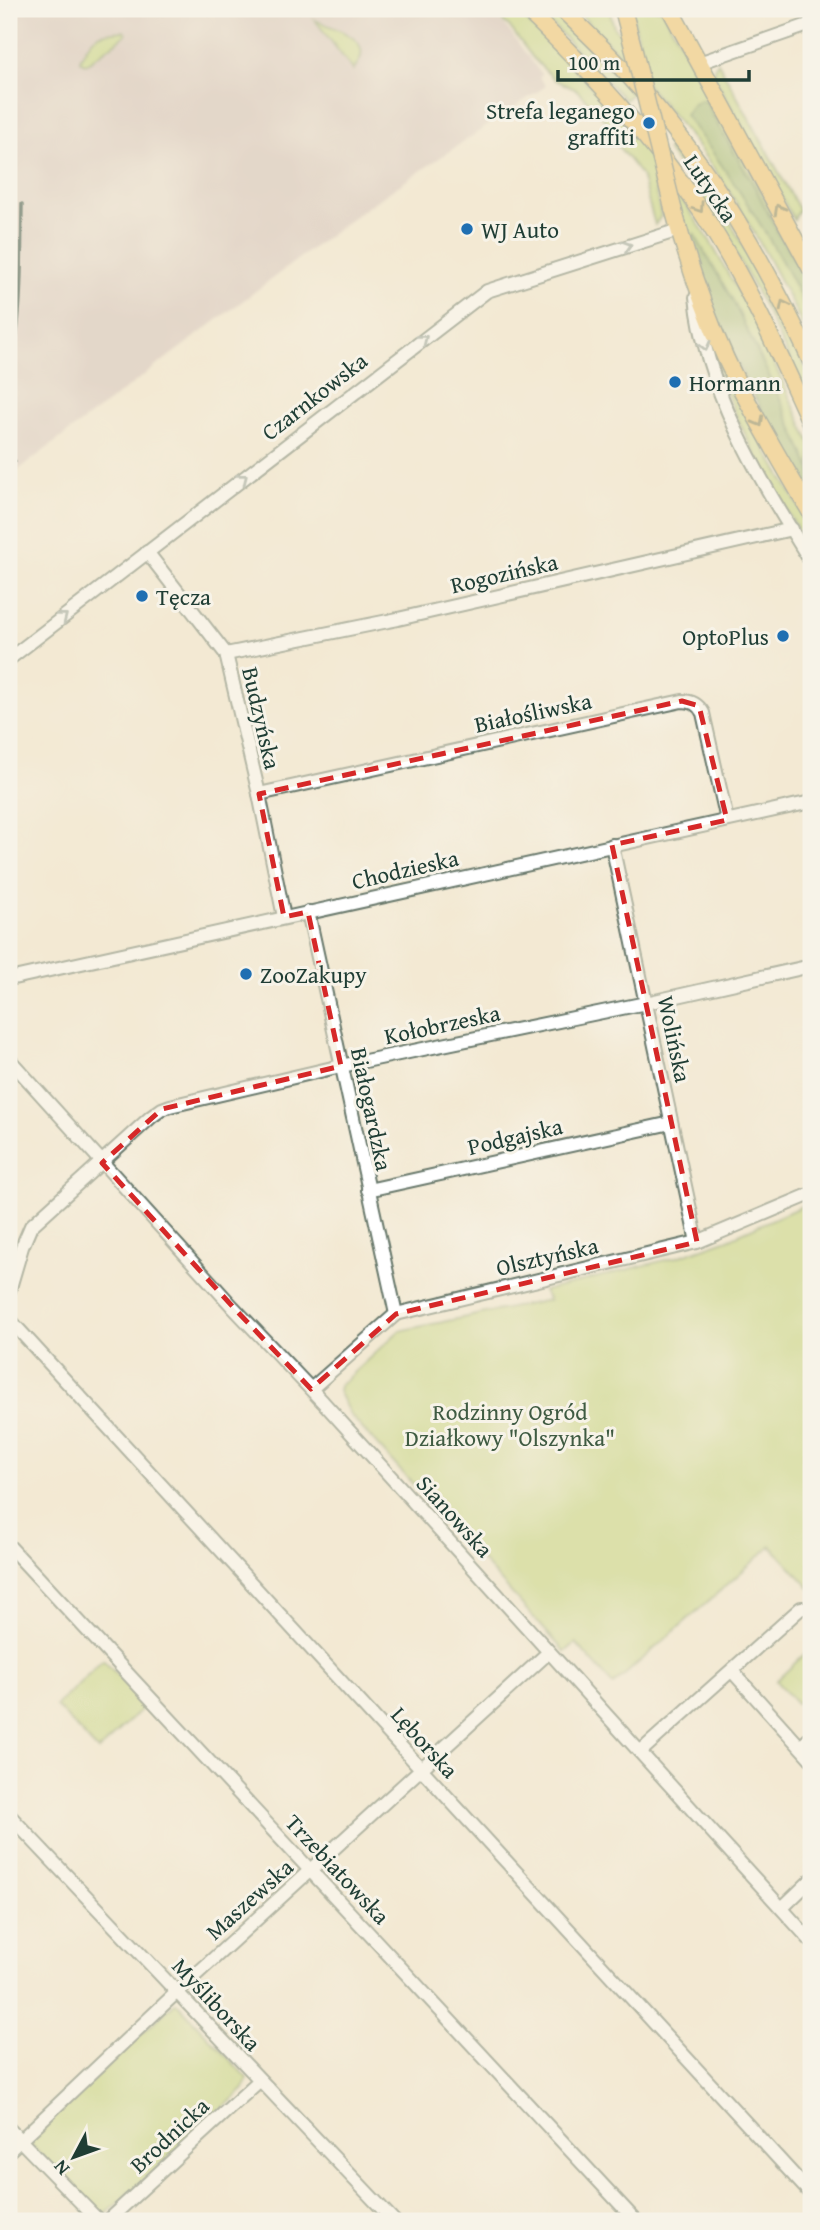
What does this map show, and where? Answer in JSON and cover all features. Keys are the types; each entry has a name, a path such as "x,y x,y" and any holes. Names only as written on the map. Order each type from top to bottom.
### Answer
{"main road":[{"name":"Lutycka","path":"526,9 618,103 688,192 746,287 811,425"},
{"name":"Lutycka","path":"562,9 637,84 695,157 725,200 762,263 811,361"},
{"path":"624,9 673,208 694,279 741,390 811,513"},
{"path":"670,9 811,269"}],"street":[{"path":"699,63 811,24"},
{"name":"Czarnkowska","path":"9,659 487,291 679,230"},
{"path":"694,279 704,342 718,389 747,451 811,562"},
{"name":"Rogozińska","path":"226,654 398,619 792,529"},
{"name":"Budzyńska","path":"147,552 226,654 284,917"},
{"name":"Białośliwska","path":"259,794 691,701 699,706 703,713 727,820"},
{"name":"Chodzieska","path":"9,979 811,802"},
{"name":"Wolińska","path":"612,845 697,1242"},
{"name":"Białogardzka","path":"308,912 396,1314"},
{"name":"Kołobrzeska","path":"9,1291 31,1226 162,1109 341,1066 811,966"},
{"name":"Sianowska","path":"9,1059 811,1941"},
{"name":"Podgajska","path":"368,1190 671,1123"},
{"name":"Olsztyńska","path":"311,1389 396,1314 697,1242 811,1194"},
{"name":"Lęborska","path":"9,1318 811,2194"},
{"name":"Trzebiatowska","path":"9,1546 636,2221"},
{"path":"640,1752 801,1608 811,1608"},
{"name":"Maszewska","path":"9,2151 177,1992 549,1652"},
{"path":"732,1671 811,1759"},
{"path":"800,1747 811,1737"},
{"name":"Myśliborska","path":"9,1815 394,2221"},
{"path":"782,1908 811,1880"},
{"name":"Brodnicka","path":"107,2221 260,2080"},
{"path":"9,2129 99,2221"}],"highlighted area":[{"path":"682,701 699,706 727,820 612,845 697,1242 396,1314 311,1389 102,1163 162,1109 341,1066 308,912 284,917 259,794"}],"shaded area":[{"path":"9,9 482,9 504,24 542,75 539,77 546,86 367,207 9,477"}],"green space":[{"path":"487,9 515,9 614,110 671,183 710,241 757,326 811,444 811,498 704,284 689,231 653,179 661,216 655,225 641,175 611,137 608,123 577,90 555,80 533,58 509,26"},
{"path":"537,9 552,9 633,92 625,100"},
{"path":"575,9 609,9 614,27 643,58 631,9 662,9 811,284 811,342 754,233 715,170 648,86"},
{"path":"315,20 343,32 358,43 360,60 353,70"},
{"path":"124,31 126,34 123,37 89,62 81,62 85,50 96,36"},
{"path":"718,62 800,211 794,220 714,76 714,68"},
{"path":"705,100 811,289 811,318 754,214 685,115 692,105"},
{"path":"675,143 729,220 777,307 811,379 811,406 747,274 709,210 667,150"},
{"path":"694,234 733,301 775,388 811,470 811,498 726,339 701,272 691,237"},
{"path":"713,348 763,445 811,528 811,552 742,428 718,371"},
{"name":"Rodzinny Ogród Działkowy \"Olszynka\"","path":"811,1202 811,1589 771,1546 613,1685 576,1643 565,1652 350,1415 338,1391 339,1386 399,1331 549,1300 543,1291 677,1257 728,1239"},
{"path":"809,1650 811,1690 796,1704 776,1681"},
{"path":"103,1660 146,1705 98,1751 56,1706"},
{"path":"176,2002 247,2078 244,2089 106,2214 100,2214 31,2145 30,2138"}],"railway":[{"path":"9,378 19,313 22,204"},
{"path":"9,466 15,461"}],"place":[{"name":"Strefa leganego graffiti","path":"649,123"},
{"name":"WJ Auto","path":"467,229"},
{"name":"Hormann","path":"675,382"},
{"name":"Tęcza","path":"142,596"},
{"name":"OptoPlus","path":"783,636"},
{"name":"ZooZakupy","path":"246,974"}]}
